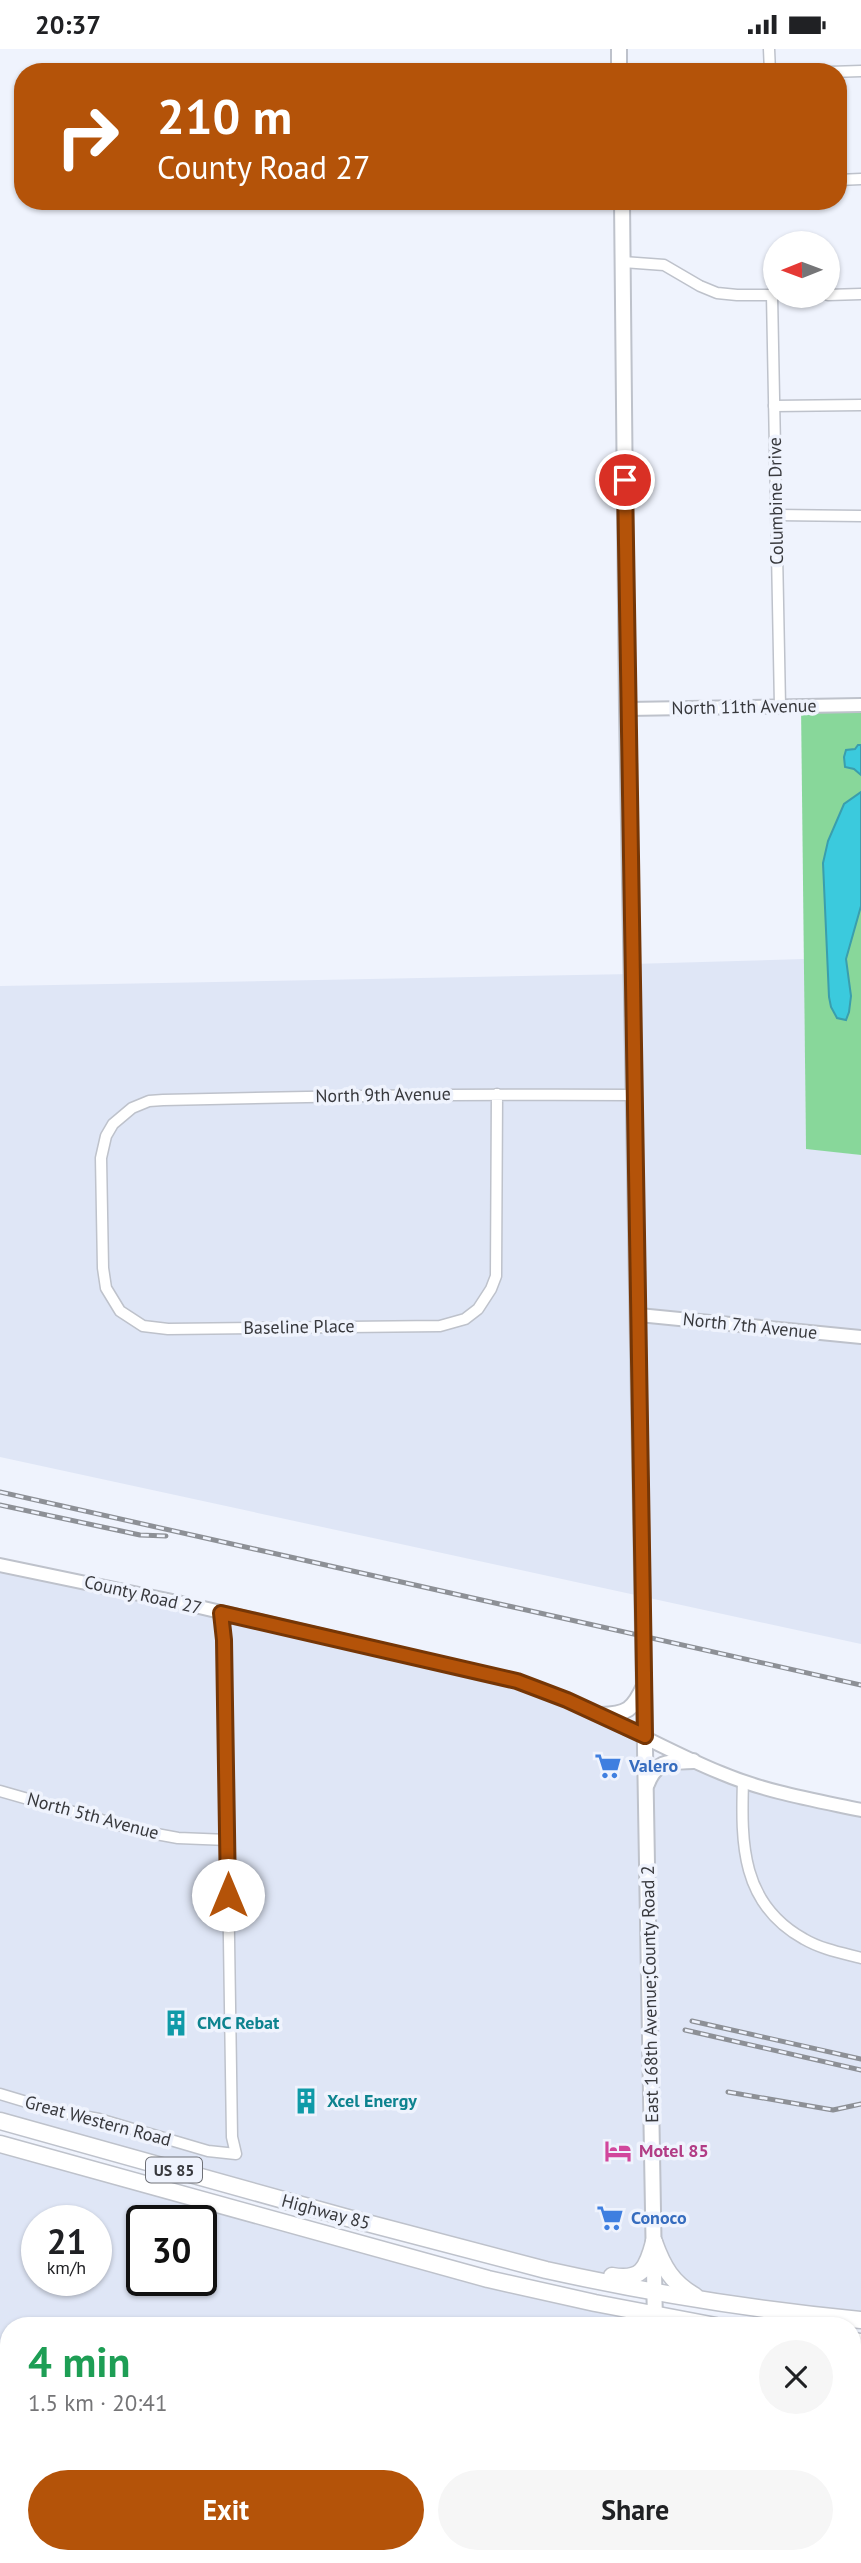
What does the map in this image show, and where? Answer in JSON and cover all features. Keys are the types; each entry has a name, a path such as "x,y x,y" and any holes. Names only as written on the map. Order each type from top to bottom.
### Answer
{"highway":[{"name":"Highway 85","path":"0,2121 508,2261 654,2293"},
{"name":"Highway 85","path":"0,2144 436,2265 612,2307 643,2317"},
{"path":"577,2275 599,2274 631,2278 646,2266 654,2242"},
{"path":"654,2242 664,2269 672,2279 704,2301"},
{"name":"US 85","path":"654,2293 836,2317"},
{"path":"612,2307 626,2317"}],"main road":[{"path":"622,210 627,709"},
{"name":"East 168th Avenue;County Road 2","path":"627,709 655,2317"},
{"path":"601,1715 622,1714 632,1708 645,1684"},
{"path":"646,1786 652,1771 659,1767 669,1762 693,1761"}],"street":[{"path":"623,262 664,265 717,293 763,295"},
{"path":"840,295 861,294"},
{"name":"Columbine Drive","path":"773,308 780,706"},
{"path":"774,407 861,405"},
{"path":"776,515 861,516"},
{"name":"North 11th Avenue","path":"627,709 861,705"},
{"name":"North 9th Avenue","path":"132,1108 149,1101 163,1100 387,1094 635,1095"},
{"name":"Baseline Place","path":"132,1108 113,1124 106,1136 101,1158 103,1268 106,1288 120,1311 131,1320 143,1326 168,1329 440,1327 465,1318 478,1309 496,1276 497,1094"},
{"name":"North 7th Avenue","path":"639,1315 861,1337"},
{"name":"County Road 27","path":"0,1565 487,1672 533,1686 601,1715 693,1761 743,1781 861,1810"},
{"path":"221,1613 224,1640 228,1840"},
{"path":"743,1781 742,1845 746,1865 756,1889 782,1922 805,1940 823,1948 861,1958"},
{"name":"North 5th Avenue","path":"0,1791 140,1831 178,1838 228,1840"},
{"name":"Great Western Road","path":"0,2094 208,2151 236,2154 232,2137 228,1840"}],"shaded area":[{"path":"804,959 806,1148 861,1155 861,1644 0,1457 0,986 632,974 632,964"},
{"path":"0,1565 487,1672 645,1736 652,1771 693,1761 861,1810 861,2317 836,2317 704,2301 665,2269 636,2276 577,2275 0,2121"},
{"path":"0,2144 612,2307 626,2317 0,2317"}],"green space":[{"path":"801,705 861,705 861,1155 806,1149"}],"water":[{"path":"861,745 861,775 854,769 845,767 844,757 846,750 855,749"},
{"path":"861,792 861,906 846,959 851,996 846,1020 837,1018 829,997 823,863 828,841 844,804"}],"railway":[{"path":"0,1492 861,1685"},
{"path":"0,1505 140,1535 166,1536"},
{"path":"692,2021 861,2059"},
{"path":"685,2030 861,2070"},
{"path":"728,2092 833,2110 861,2104"}],"place":[{"name":"Valero","path":"608,1766"},
{"name":"CMC Rebat","path":"176,2023"},
{"name":"Xcel Energy","path":"306,2101"},
{"name":"Motel 85","path":"618,2151"},
{"name":"Conoco","path":"610,2218"}],"route":[{"path":"228,1895 224,1640 221,1613 373,1649 487,1672 533,1686 645,1736 625,480"}]}
